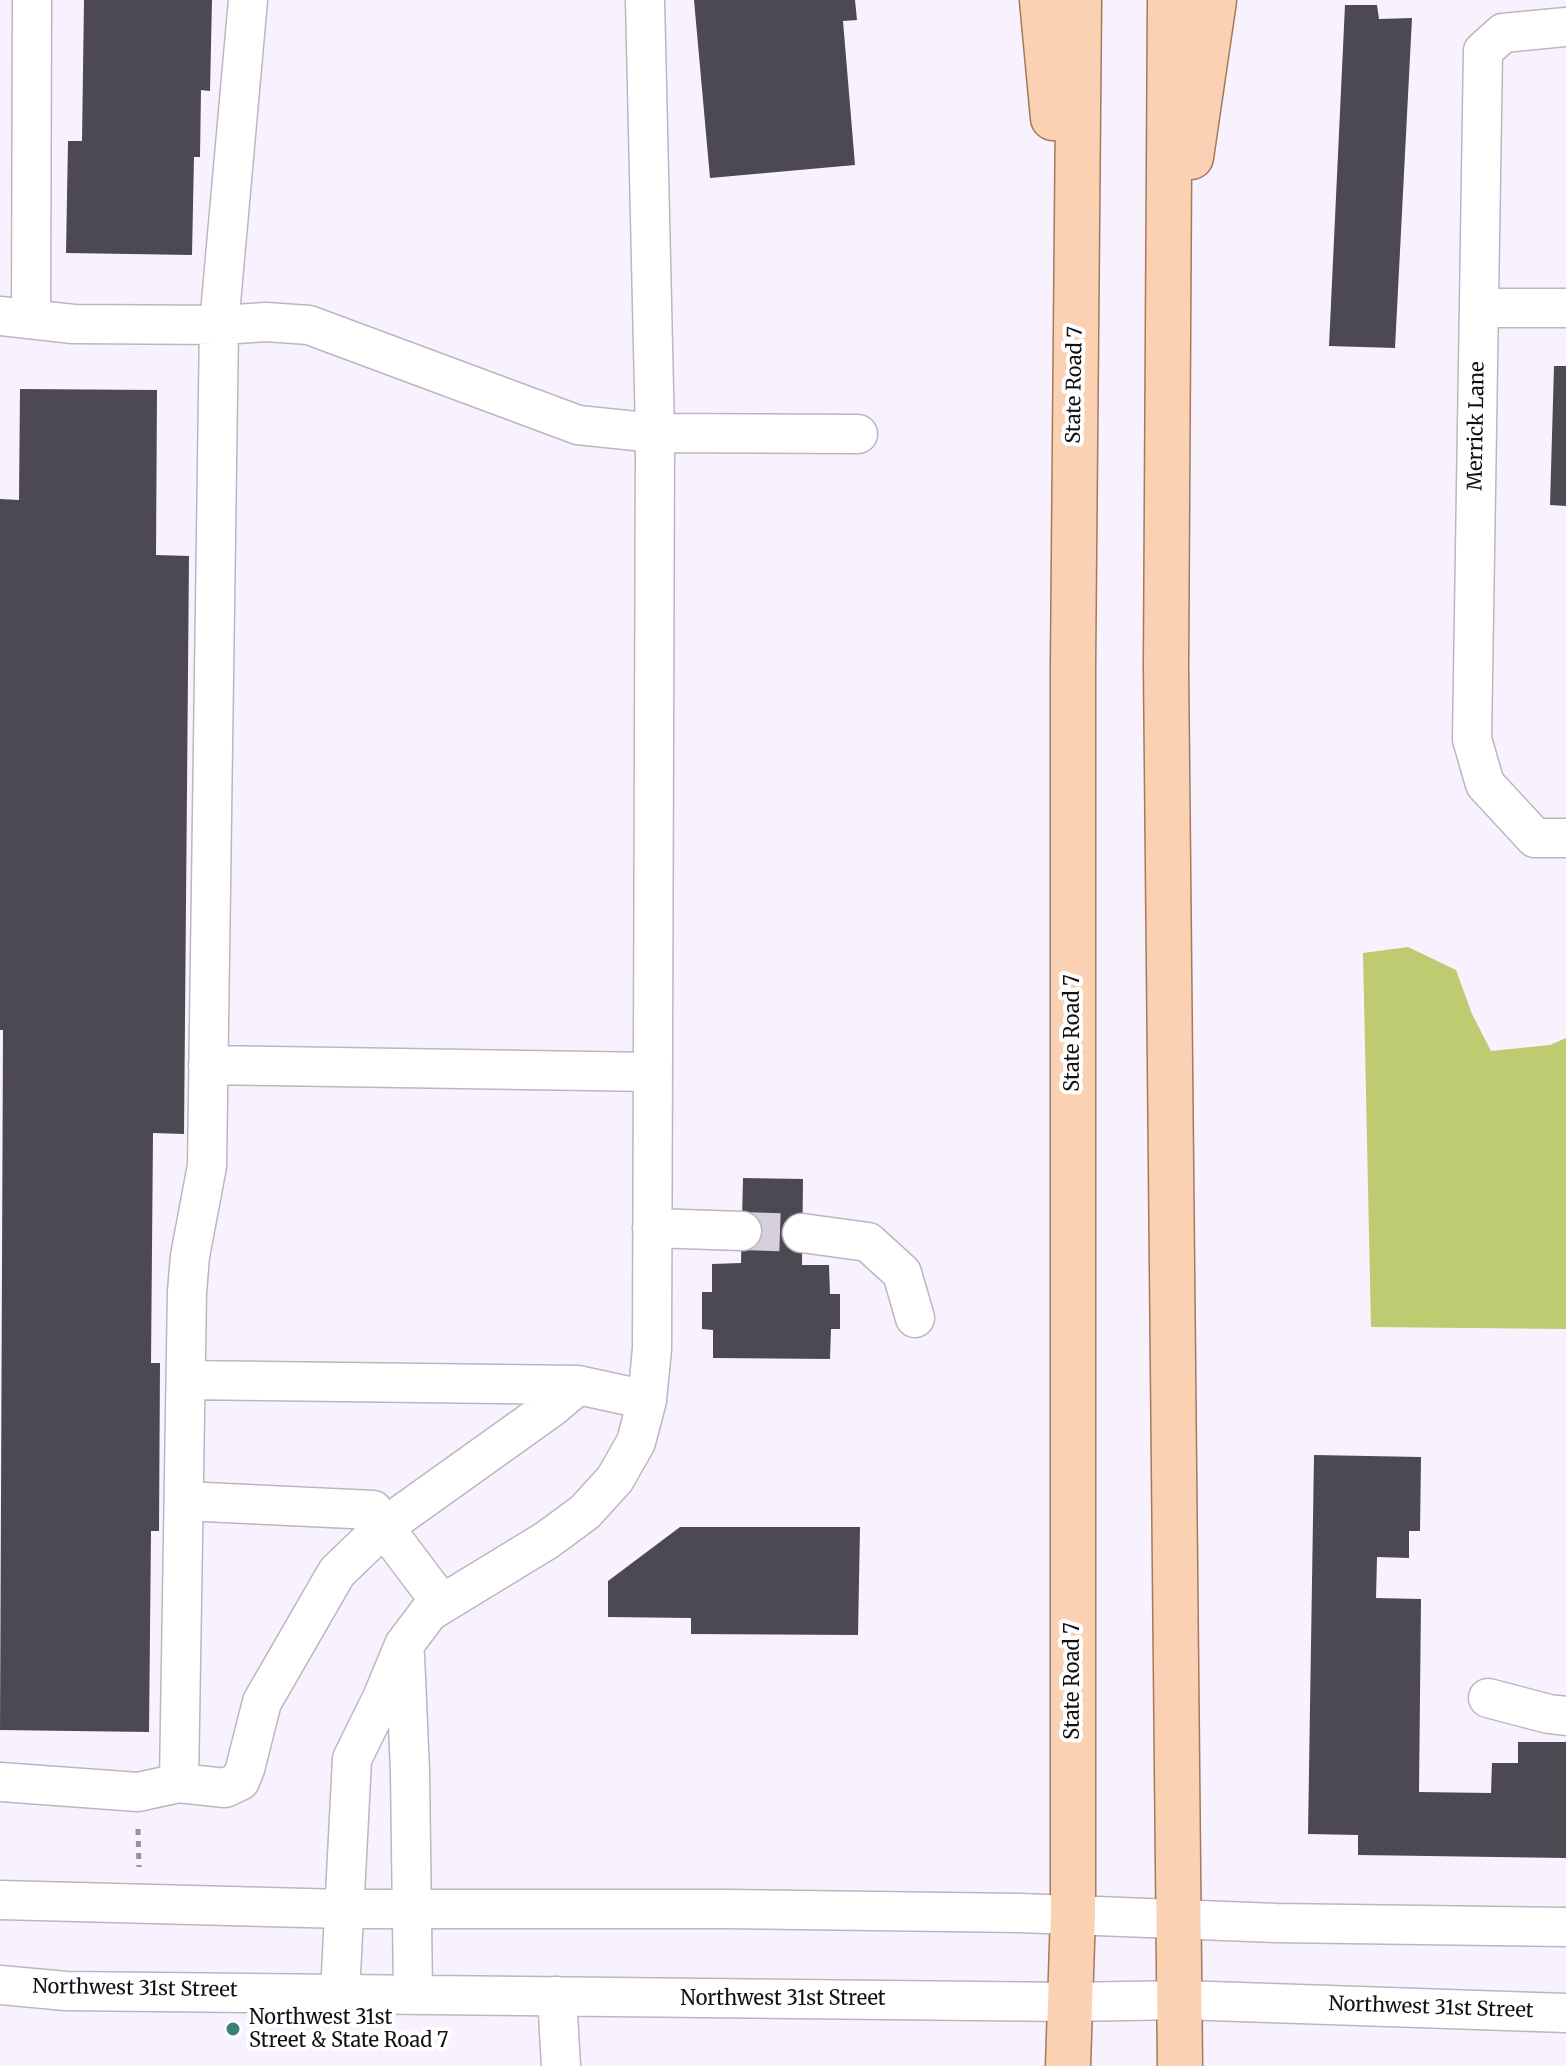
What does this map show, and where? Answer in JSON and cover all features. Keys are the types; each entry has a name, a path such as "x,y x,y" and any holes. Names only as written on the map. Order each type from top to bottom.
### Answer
{"main road":[{"path":"1042,0 1076,347"},
{"name":"State Road 7","path":"1068,2066 1073,1914 1073,665 1079,0"},
{"path":"1170,0 1166,682 1180,2066"},
{"path":"1167,322 1214,0"}],"street":[{"path":"32,0 15,318 73,324 219,325 266,322 309,325 578,425 655,433 858,434"},
{"path":"179,1783 189,1268 207,1166 219,325 248,0"},
{"path":"340,1993 352,1759 404,1645 429,1612 547,1540 585,1512 615,1479 636,1442 647,1400 652,1349 655,433 645,0"},
{"name":"Merrick Lane","path":"1566,27 1503,33 1483,51 1472,739 1485,784 1535,838 1566,838"},
{"path":"1479,308 1566,308"},
{"path":"208,1065 653,1072"},
{"path":"652,1228 742,1231"},
{"path":"802,1233 868,1242 902,1273 915,1318"},
{"path":"186,1380 578,1385 647,1400"},
{"path":"0,1782 138,1792 179,1783 225,1788 240,1781 262,1702 337,1572 384,1527 578,1385"},
{"path":"184,1501 373,1510 442,1604"},
{"path":"404,1645 413,1994"},
{"path":"1488,1698 1566,1716"},
{"path":"0,1900 344,1909 727,1909 1073,1914 1180,1920 1566,1927"},
{"name":"Northwest 31st Street","path":"0,1985 66,1991 1069,2002 1181,2000 1566,2013"},
{"path":"557,1996 561,2066"}],"path":[{"path":"138,1823 139,1872"}],"green space":[{"path":"1408,947 1456,970 1472,1014 1491,1051 1550,1045 1566,1038 1566,1329 1371,1327 1363,953"}],"building":[{"path":"84,0 212,0 210,91 201,90 200,157 194,157 192,255 66,253 68,141 82,141"},
{"path":"694,0 855,0 857,20 843,21 855,165 710,178"},
{"path":"1345,5 1377,5 1379,19 1412,18 1395,348 1329,346"},
{"path":"1554,366 1566,366 1566,506 1550,505"},
{"path":"20,389 157,390 156,555 189,556 184,1134 153,1133 151,1363 160,1363 159,1531 151,1531 149,1732 0,1730 3,1030 0,1030 0,499 19,500"},
{"path":"743,1178 803,1179 802,1265 829,1265 830,1294 840,1294 840,1329 831,1329 830,1359 713,1358 713,1330 702,1329 702,1292 712,1292 712,1264 741,1263"},
{"path":"1314,1455 1421,1457 1420,1531 1409,1531 1409,1558 1377,1557 1376,1598 1421,1599 1419,1792 1491,1793 1492,1763 1518,1763 1518,1742 1566,1742 1566,1858 1358,1855 1358,1835 1308,1834"},
{"path":"680,1527 860,1527 858,1635 691,1634 691,1618 608,1617 608,1581"}],"tunnel":[{"path":"742,1231 802,1233"}],"place":[{"name":"Northwest 31st Street & State Road 7","path":"233,2029"}]}
